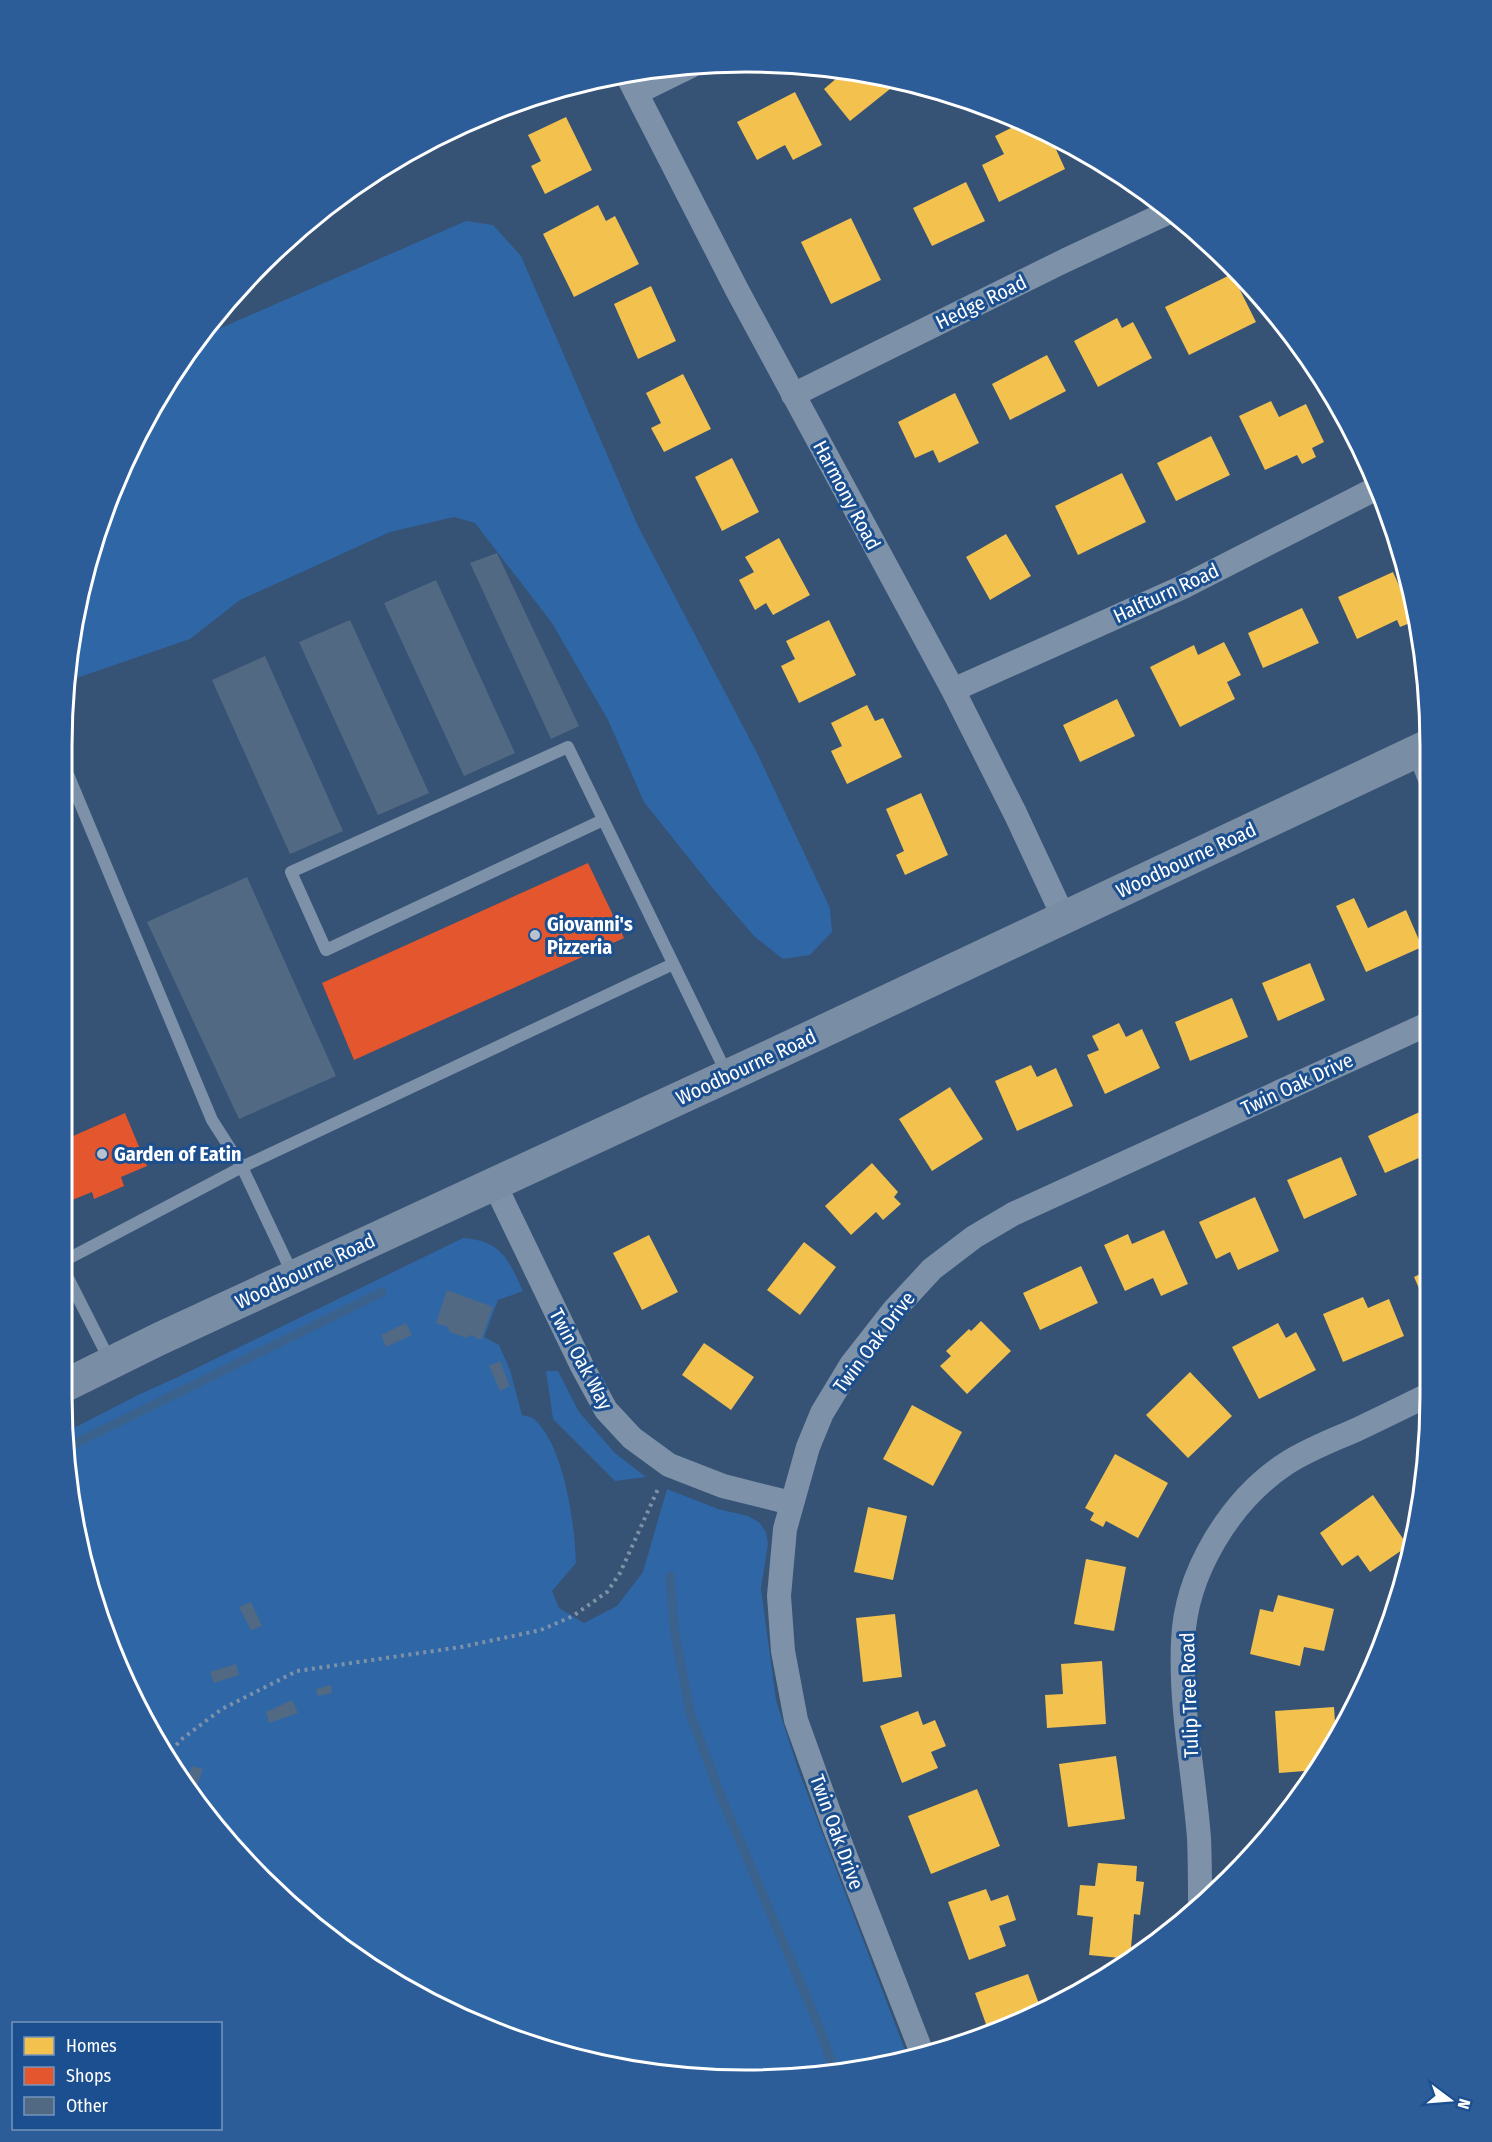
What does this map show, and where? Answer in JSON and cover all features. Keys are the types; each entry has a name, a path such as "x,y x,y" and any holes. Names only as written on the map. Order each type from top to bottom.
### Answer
{"main road":[{"name":"Woodbourne Road","path":"72,1382 293,1276 1064,918 1420,762"}],"street":[{"name":"Harmony Road","path":"631,83 793,395 953,690 1015,813 1064,918"},
{"name":"Hedge Road","path":"793,395 1066,260 1161,216"},
{"name":"Halfturn Road","path":"953,690 1183,587 1370,491"},
{"name":"Twin Oak Drive","path":"920,2047 835,1829 796,1720 783,1651 779,1596 785,1528 808,1447 822,1413 851,1365 894,1310 932,1269 974,1237 1013,1214 1420,1028"},
{"name":"Twin Oak Way","path":"494,1183 582,1366 606,1410 632,1438 669,1465 723,1486 791,1503"},
{"name":"Tulip Tree Road","path":"1200,1894 1199,1840 1185,1703 1182,1641 1191,1592 1202,1566 1228,1519 1249,1494 1286,1464 1323,1443 1420,1399"}],"lane":[{"path":"603,820 326,950 291,872 568,747 728,1075"},
{"path":"72,784 212,1120 242,1167 293,1276"},
{"path":"72,1259 242,1167 674,964"},
{"path":"72,1284 111,1362"}],"path":[{"path":"172,1749 183,1738 222,1709 297,1671 473,1644 541,1630 573,1616 607,1592 620,1573 669,1465"}],"shaded area":[{"path":"466,221 493,225 521,256 638,526 757,753 830,908 832,932 810,955 783,959 755,937 644,802 608,720 552,623 475,523 454,517 390,532 240,600 190,639 76,678 85,615 95,572 123,488 162,409 216,330"},
{"path":"463,1238 487,1243 502,1254 523,1291 498,1300 484,1337 499,1345 510,1370 522,1415 534,1419 545,1432 554,1448 566,1487 576,1563 552,1591 559,1608 584,1623 617,1606 643,1572 667,1489 718,1509 748,1516 759,1522 766,1532 768,1544 761,1589 776,1700 798,1769 905,2050 834,2064 790,2069 746,2070 702,2069 658,2064 572,2047 488,2019 409,1980 336,1931 269,1873 211,1806 162,1733 123,1654 95,1570 85,1527 73,1429"},
{"path":"546,1371 558,1371 579,1412 615,1453 646,1477 615,1481 553,1419"}],"building: Homes":[{"path":"836,78 891,88 850,121 824,89"},
{"path":"795,92 822,145 793,160 785,145 757,160 737,122"},
{"path":"566,117 592,170 545,194 531,166 541,161 528,135"},
{"path":"1013,127 1055,148 1065,169 999,202 982,165 1004,154 995,136"},
{"path":"966,182 985,221 932,246 913,208"},
{"path":"598,205 606,221 615,216 639,264 574,297 543,234"},
{"path":"851,218 881,280 831,304 801,242"},
{"path":"1229,276 1237,285 1256,322 1189,355 1165,307"},
{"path":"651,286 676,341 638,359 614,304"},
{"path":"1117,318 1122,328 1133,322 1152,358 1098,387 1074,341"},
{"path":"1047,355 1066,391 1010,420 992,384"},
{"path":"683,374 711,429 664,452 651,428 661,423 646,393"},
{"path":"955,393 979,443 939,463 933,450 915,458 898,422"},
{"path":"1271,401 1279,417 1306,404 1324,442 1312,448 1316,457 1302,464 1297,455 1265,470 1239,416"},
{"path":"1211,436 1230,475 1176,501 1157,463"},
{"path":"732,458 759,512 722,531 695,477"},
{"path":"1122,473 1146,522 1078,555 1055,506"},
{"path":"1006,534 1031,576 990,600 966,557"},
{"path":"779,538 810,595 773,615 766,603 755,610 739,580 754,572 745,557"},
{"path":"1393,572 1401,590 1408,624 1400,627 1397,620 1357,639 1338,597"},
{"path":"1302,608 1319,643 1263,668 1248,633"},
{"path":"829,620 856,675 799,703 781,666 795,659 786,641"},
{"path":"1224,642 1241,675 1227,682 1235,699 1180,727 1150,667 1194,645 1198,655"},
{"path":"1117,699 1135,736 1080,762 1063,725"},
{"path":"867,705 875,721 883,718 902,757 847,784 831,751 842,746 831,723"},
{"path":"921,793 948,855 905,875 896,855 904,851 886,809"},
{"path":"1354,898 1368,928 1406,910 1420,942 1420,948 1366,972 1336,906"},
{"path":"1310,963 1325,1000 1278,1021 1262,983"},
{"path":"1232,998 1248,1037 1190,1061 1175,1022"},
{"path":"1119,1023 1126,1037 1142,1029 1160,1068 1105,1094 1087,1055 1099,1050 1092,1036"},
{"path":"1031,1065 1037,1077 1056,1068 1073,1106 1017,1131 995,1081"},
{"path":"950,1087 983,1139 932,1171 899,1119"},
{"path":"1420,1112 1420,1157 1385,1173 1368,1136"},
{"path":"1341,1157 1357,1195 1304,1219 1287,1180"},
{"path":"872,1163 898,1192 894,1197 901,1204 883,1220 876,1212 851,1235 825,1206"},
{"path":"1255,1197 1279,1251 1238,1270 1230,1252 1216,1259 1199,1222"},
{"path":"1164,1230 1188,1284 1161,1296 1153,1278 1125,1291 1104,1245 1128,1234 1132,1244"},
{"path":"649,1235 678,1292 642,1310 613,1253"},
{"path":"804,1242 836,1267 800,1315 767,1290"},
{"path":"1081,1266 1098,1303 1040,1330 1023,1293"},
{"path":"1420,1274 1420,1290 1414,1277"},
{"path":"1363,1297 1368,1308 1389,1299 1404,1336 1343,1362 1323,1314"},
{"path":"981,1321 1011,1351 967,1394 940,1366 951,1356 946,1351"},
{"path":"1278,1323 1286,1338 1296,1332 1316,1370 1259,1399 1232,1347"},
{"path":"704,1343 754,1377 731,1410 682,1375"},
{"path":"1190,1372 1232,1416 1188,1458 1146,1415"},
{"path":"912,1405 962,1432 933,1486 883,1459"},
{"path":"1115,1454 1168,1483 1138,1538 1106,1521 1103,1527 1090,1520 1094,1513 1085,1508"},
{"path":"1373,1495 1404,1540 1402,1550 1370,1572 1358,1555 1342,1566 1320,1533"},
{"path":"868,1507 907,1516 893,1580 854,1572"},
{"path":"1086,1559 1126,1567 1114,1631 1074,1624"},
{"path":"1278,1595 1334,1609 1324,1651 1304,1647 1300,1666 1250,1654 1260,1609 1273,1612"},
{"path":"895,1614 902,1677 863,1682 856,1618"},
{"path":"1102,1661 1106,1724 1047,1728 1045,1695 1063,1694 1061,1664"},
{"path":"1334,1707 1335,1723 1305,1771 1279,1773 1275,1711"},
{"path":"918,1711 923,1725 935,1720 946,1746 931,1752 938,1768 902,1783 880,1726"},
{"path":"1116,1756 1125,1819 1068,1827 1059,1764"},
{"path":"977,1789 1000,1846 931,1874 908,1816"},
{"path":"1098,1863 1137,1866 1136,1881 1144,1882 1140,1915 1134,1914 1131,1948 1117,1958 1089,1955 1093,1917 1077,1915 1080,1885 1095,1886"},
{"path":"986,1889 991,1901 1008,1895 1016,1920 999,1926 1006,1946 969,1960 948,1902"},
{"path":"1028,1974 1039,2003 986,2025 975,1993"}],"building: Shops":[{"path":"588,863 624,938 354,1060 322,983"},
{"name":"Garden of Eatin","path":"125,1113 147,1166 121,1177 124,1186 94,1199 92,1192 72,1200 72,1137"}],"building: Other":[{"path":"497,553 579,726 551,739 470,563"},
{"path":"436,580 515,753 464,776 384,603"},
{"path":"350,620 429,793 378,815 299,642"},
{"path":"265,656 343,831 290,854 212,680"},
{"path":"247,877 336,1076 239,1119 147,922"},
{"path":"447,1290 493,1307 481,1340 470,1335 466,1338 450,1332 448,1327 436,1323"},
{"path":"406,1323 412,1335 386,1347 381,1335"},
{"path":"500,1361 510,1386 500,1391 489,1366"},
{"path":"251,1602 262,1626 251,1630 239,1607"},
{"path":"236,1664 239,1675 214,1683 210,1672"},
{"path":"331,1685 332,1693 318,1696 316,1689"},
{"path":"292,1700 298,1713 269,1723 266,1712"},
{"path":"192,1766 203,1769 197,1786 189,1774"}],"waterway":[{"path":"73,1444 382,1292"},
{"path":"670,1576 674,1628 690,1713 720,1794 820,2029 832,2064"}],"place":[{"name":"Giovanni's Pizzeria","path":"535,935"},
{"name":"Garden of Eatin","path":"102,1154"}]}
